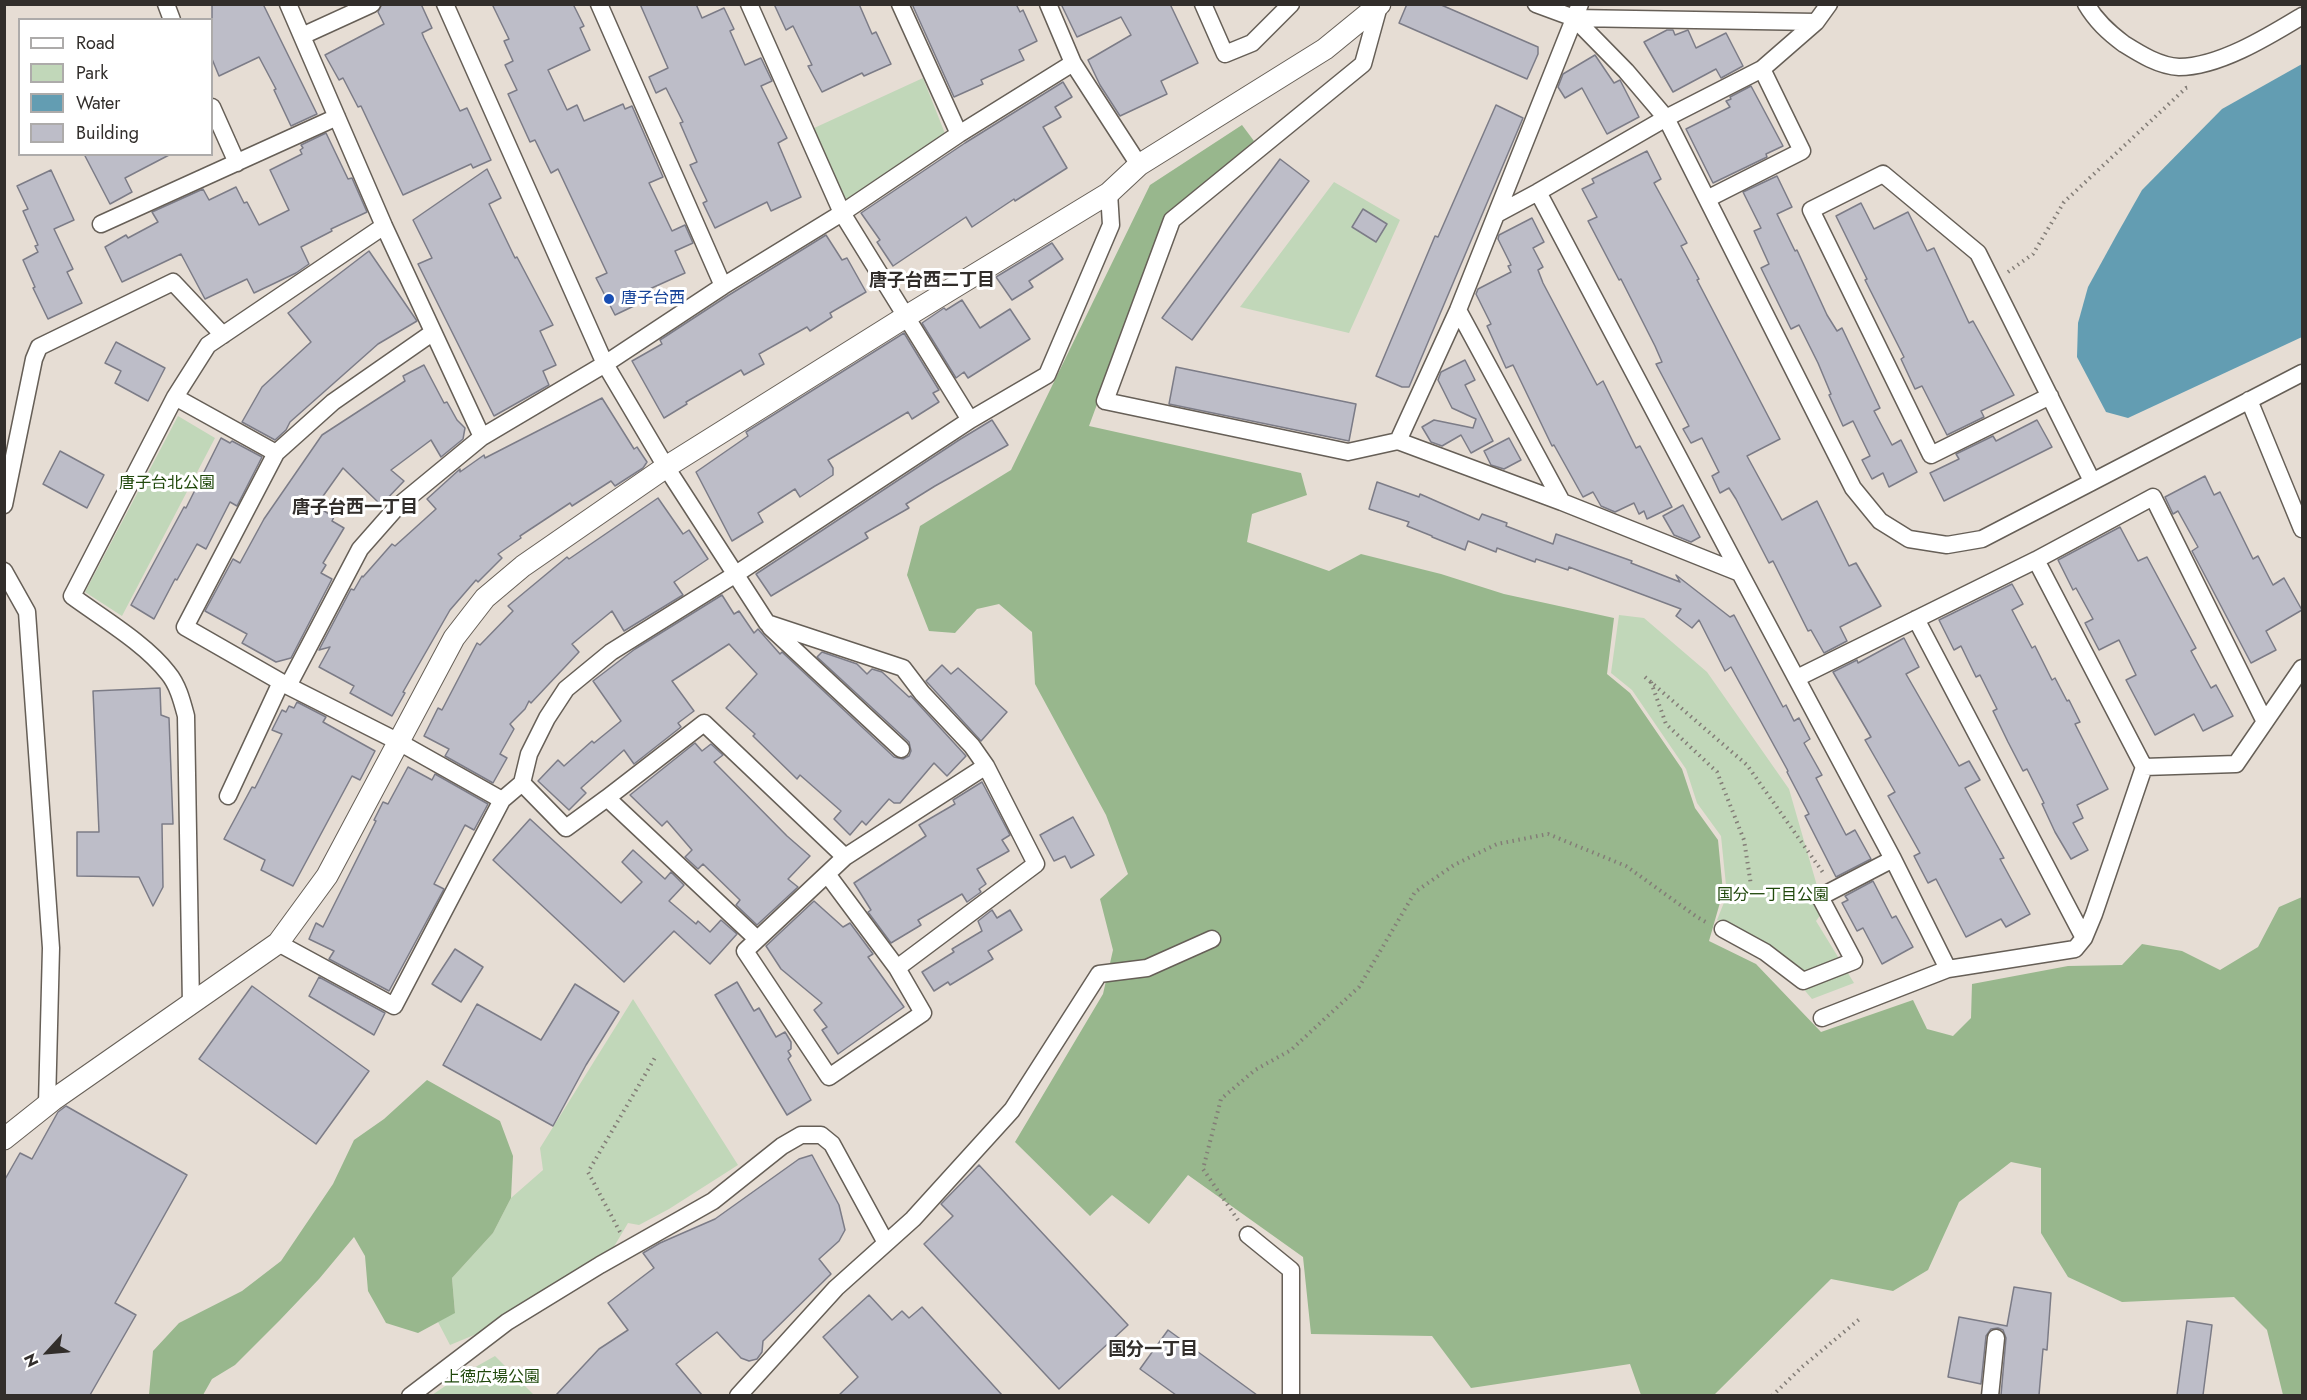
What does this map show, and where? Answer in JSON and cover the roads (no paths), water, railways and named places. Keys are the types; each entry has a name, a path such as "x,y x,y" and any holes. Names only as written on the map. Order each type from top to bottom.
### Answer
{"street":[{"path":"288,4 384,226 482,437"},
{"path":"302,36 372,4"},
{"path":"445,4 605,364 666,467 767,623 901,749"},
{"path":"599,4 723,286"},
{"path":"749,4 842,213 970,420"},
{"path":"900,4 959,134"},
{"path":"1048,4 1073,63 1139,165"},
{"path":"1203,4 1225,54 1252,43 1291,4"},
{"path":"1536,4 1577,11 1816,22"},
{"path":"1497,214 1666,118 1762,69 1816,22 1829,4"},
{"path":"2086,4 2094,18 2111,34 2141,55 2160,63 2179,67 2208,62 2254,45 2302,16"},
{"path":"4,1139 47,1104 278,943 327,876 454,638 485,598 524,566 666,467 1109,192 1139,165 1325,49 1379,5"},
{"path":"1379,5 1363,64 1172,220 1105,401 1348,452 1398,441 1562,502 1740,573"},
{"path":"1577,11 1666,118 1853,488 1880,521 1909,539 1947,545 1982,539 2302,373"},
{"path":"1398,441 1458,310 1577,11"},
{"path":"228,796 285,684 360,549 397,507 482,437 605,364 723,286 842,213 959,134 1073,63"},
{"path":"1707,199 1802,151 1762,69"},
{"path":"213,109 237,163"},
{"path":"101,224 337,117"},
{"path":"2050,396 1931,455 1811,210 1882,174 1978,253 2050,396 2092,481"},
{"path":"278,943 394,1006 502,800 522,783 529,754 547,718 566,689 611,652 736,574 970,420 1047,375 1111,225 1109,192"},
{"path":"1538,192 1797,678 1948,969"},
{"path":"191,1005 186,716 180,695 169,673 150,654 72,596 175,397 208,345 384,226"},
{"path":"4,505 34,359 39,346 174,282 223,335"},
{"path":"1458,310 1562,502"},
{"path":"432,333 333,402 276,453 186,627 285,684 397,741 502,800"},
{"path":"175,397 276,453"},
{"path":"2249,400 2302,529"},
{"path":"1797,678 2036,560 2152,497 2265,722"},
{"path":"1822,1018 1948,969 2075,949 2084,938 2144,767 2036,560"},
{"path":"4,571 27,612 51,948 47,1104"},
{"path":"1916,620 2084,938"},
{"path":"767,623 903,668 922,693 972,746 986,766 1036,864 897,968"},
{"path":"2144,767 2236,764 2302,668"},
{"path":"522,783 566,828 704,723 845,857"},
{"path":"827,874 897,968 923,1013 829,1077 745,951 845,857 986,766"},
{"path":"608,798 757,939"},
{"path":"1723,929 1765,952 1803,981 1854,961 1820,897 1893,860"},
{"path":"738,1395 837,1288 913,1219 1012,1110 1099,974 1147,968 1212,939"},
{"path":"410,1395 507,1322 712,1201 782,1146 801,1136 821,1135 832,1144 886,1244"},
{"path":"1248,1235 1292,1270 1291,1395"},
{"path":"1990,1395 1996,1338"}],"water":[{"path":"2302,64 2302,337 2128,418 2106,412 2077,357 2078,323 2088,287 2116,236 2142,190 2222,109"}],"place":[{"name":"唐子台西","path":"609,299"}],"district":[{"name":"唐子台西二丁目","path":"932,282"},
{"name":"唐子台西一丁目","path":"355,509"},
{"name":"国分一丁目","path":"1153,1351"}],"park label":[{"name":"唐子台北公園","path":"167,484"},
{"name":"国分一丁目公園","path":"1773,896"},
{"name":"上徳広場公園","path":"492,1378"}]}
